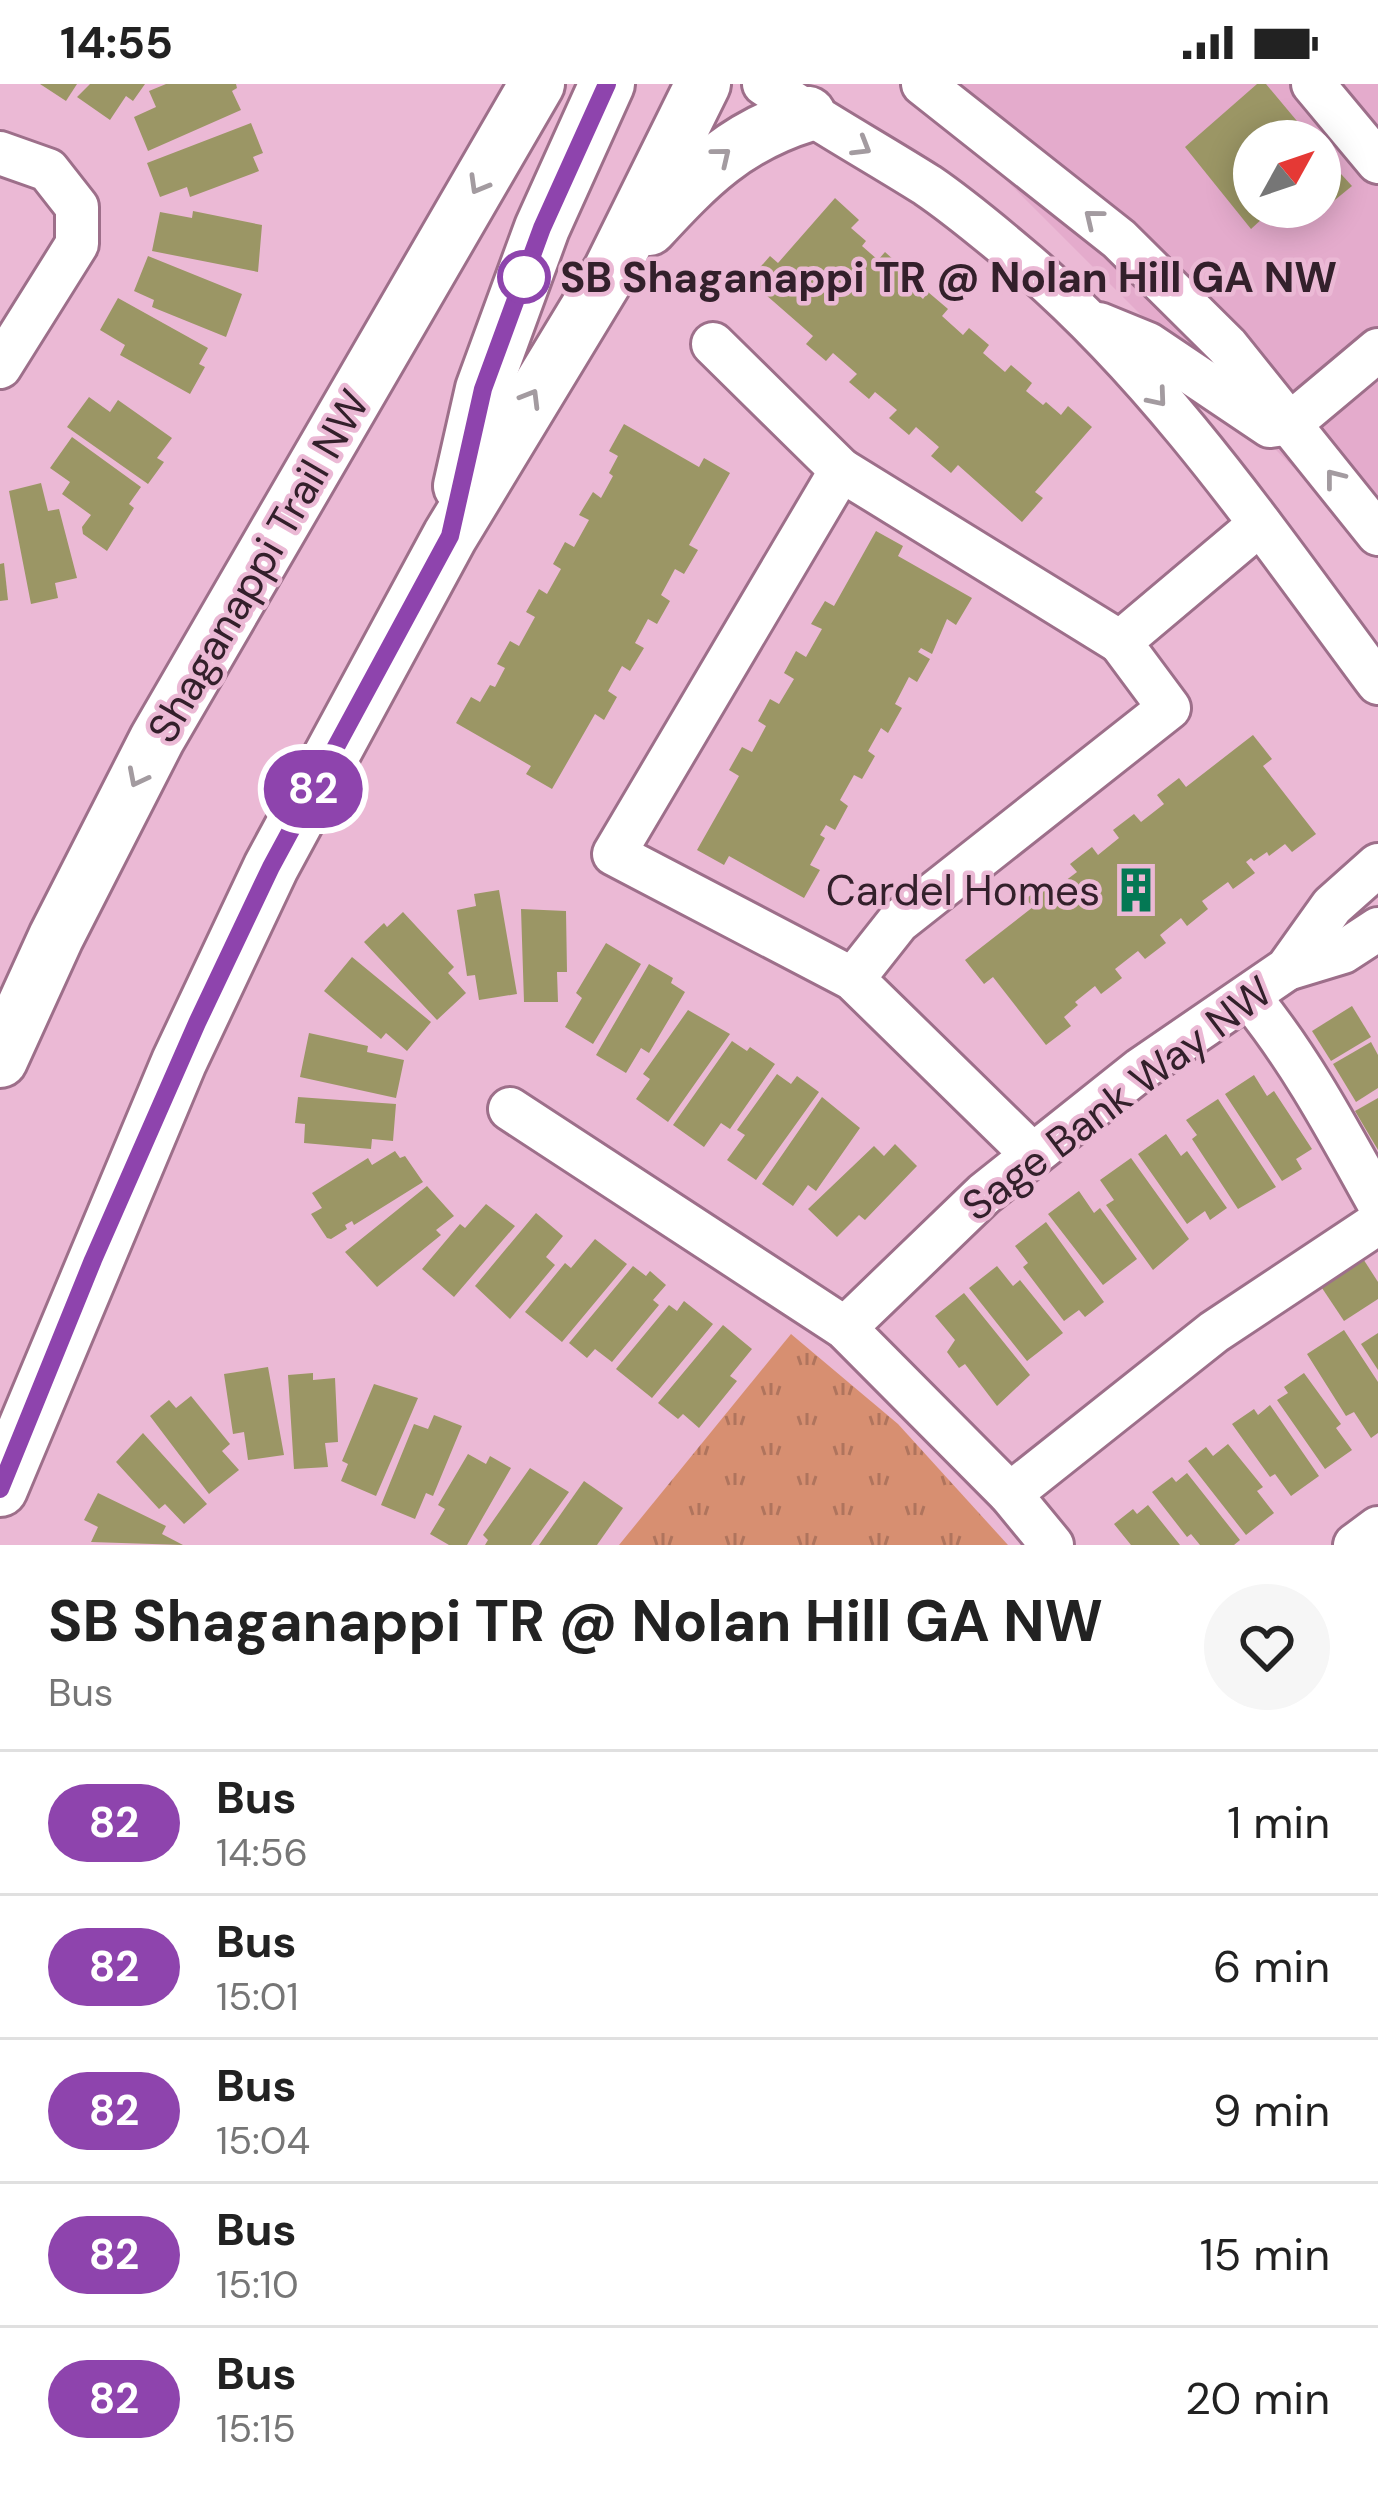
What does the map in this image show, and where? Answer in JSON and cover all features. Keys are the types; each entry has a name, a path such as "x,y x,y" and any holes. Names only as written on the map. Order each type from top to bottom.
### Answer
{"main road":[{"name":"Shaganappi Trail NW","path":"0,1060 56,937 157,739 537,84"},
{"path":"450,536 483,389 542,228 607,84"},
{"path":"0,1489 188,1042 271,867 450,536 611,270 703,84"},
{"path":"611,270 688,185 753,134 786,99"}],"street":[{"path":"923,84 1119,239 1227,346 1378,534"},
{"path":"1313,84 1378,162"},
{"path":"786,99 931,188 1028,265 1083,317 1150,387 1378,683"},
{"path":"0,152 48,170 77,207 77,244 0,367"},
{"path":"1083,317 1148,344 1270,426 1291,423 1376,356"},
{"path":"712,344 841,470 1120,642 1169,708 898,922 853,979"},
{"path":"841,470 614,854 853,979 1033,1155"},
{"path":"1120,642 1260,524"},
{"name":"Sage Bank Way NW","path":"845,1328 984,1193 1142,1069 1287,969 1332,906 1378,865"},
{"name":"Sage Bank Way NW","path":"1287,969 1343,952 1378,929"},
{"path":"1250,998 1325,1108 1378,1202"},
{"path":"510,1108 845,1328 1010,1494 1052,1545"},
{"path":"1010,1494 1214,1332 1378,1223"},
{"path":"1355,1545 1378,1528"}],"shaded area":[{"path":"910,84 1378,84 1378,552"}],"green space":[{"path":"791,1334 898,1424 1008,1545 619,1545"}],"building":[{"path":"40,84 77,84 66,101"},
{"path":"90,84 145,84 133,101 126,96 110,120 77,97"},
{"path":"166,84 236,84 232,91 241,110 148,151 134,117 156,107 149,91"},
{"path":"1257,84 1266,84 1296,120 1233,120 1233,207 1185,147"},
{"path":"251,123 263,153 253,157 259,171 190,197 187,187 160,197 147,163"},
{"path":"1341,174 1352,186 1341,195"},
{"path":"835,198 859,220 851,228 866,241 862,246 878,260 885,252 905,270 899,277 923,299 928,292 948,309 942,316 963,335 969,328 989,345 983,353 1005,372 1011,365 1032,383 1026,391 1043,405 1046,402 1061,415 1068,406 1092,427 1035,492 1043,498 1022,522 958,465 951,473 931,456 939,447 916,427 909,435 889,418 897,410 875,392 869,399 849,382 857,374 833,353 826,361 806,344 813,336 749,280 770,256 778,263"},
{"path":"193,211 262,225 258,272 152,251 160,212 192,218"},
{"path":"148,256 242,294 226,337 152,307 154,300 134,291"},
{"path":"118,298 208,348 199,364 205,367 190,394 120,355 125,345 100,330"},
{"path":"89,397 110,412 118,400 172,438 157,458 164,462 148,484 67,427"},
{"path":"624,424 699,467 704,458 730,473 689,545 698,550 684,574 675,569 661,595 670,601 657,624 648,619 635,643 644,648 630,671 622,666 608,691 617,697 604,720 595,714 552,789 526,774 531,766 456,723 471,697 480,702 490,685 495,687 505,668 497,664 510,641 519,646 535,617 526,612 539,589 547,594 561,569 553,564 565,542 574,547 589,520 579,515 593,492 601,498 613,476 609,473 618,456 609,451"},
{"path":"72,437 141,487 129,504 134,508 107,551 83,534 82,527 91,515 62,494 70,482 50,468"},
{"path":"41,483 48,511 59,509 77,578 55,583 58,598 31,604 9,491"},
{"path":"876,531 903,546 898,556 972,598 956,625 947,619 932,654 921,648 918,652 930,659 917,682 909,677 895,704 902,708 888,733 881,728 868,751 875,756 862,779 854,775 840,800 848,806 835,830 826,825 820,835 825,838 810,865 820,870 804,898 729,856 724,865 697,850 739,776 729,770 742,747 752,752 766,726 758,721 770,699 779,704 794,679 784,673 796,651 806,657 822,629 811,624 825,601 834,606"},
{"path":"4,563 8,600 0,601 0,564"},
{"name":"Cardel Homes","path":"1253,735 1272,759 1263,766 1316,834 1292,852 1285,844 1269,856 1267,852 1254,861 1251,858 1246,862 1255,873 1233,889 1228,882 1202,901 1208,909 1187,926 1181,918 1160,935 1166,943 1145,959 1138,951 1115,969 1122,978 1101,994 1095,986 1075,1002 1078,1005 1064,1017 1071,1026 1046,1045 993,977 984,984 965,960 1033,907 1026,899 1047,882 1053,890 1077,872 1070,864 1092,847 1098,855 1119,838 1113,830 1134,814 1141,822 1164,804 1157,795 1179,778 1186,787"},
{"path":"499,890 517,994 479,1000 475,975 467,976 457,910 476,906 474,894"},
{"path":"521,909 566,911 567,972 557,972 558,1002 524,1002"},
{"path":"403,912 454,967 448,973 466,993 437,1020 364,942"},
{"path":"606,943 641,964 593,1044 565,1027 582,998 576,993"},
{"path":"352,957 431,1022 407,1051 386,1033 381,1039 324,991"},
{"path":"649,964 673,978 671,983 685,992 649,1053 641,1048 626,1073 596,1055"},
{"path":"1352,1006 1371,1037 1331,1061 1312,1031"},
{"path":"688,1010 730,1034 668,1122 636,1099 650,1079 643,1074"},
{"path":"309,1033 368,1046 367,1052 404,1060 396,1098 300,1077"},
{"path":"732,1041 775,1064 730,1129 721,1123 704,1147 673,1125"},
{"path":"1371,1042 1378,1055 1378,1088 1356,1102 1333,1064"},
{"path":"777,1074 791,1084 797,1076 819,1092 756,1180 727,1160 745,1135 737,1130"},
{"path":"1254,1075 1267,1096 1274,1091 1312,1149 1296,1159 1302,1169 1282,1181 1225,1094"},
{"path":"298,1097 396,1104 393,1141 372,1139 371,1149 304,1143 305,1124 295,1123"},
{"path":"822,1097 860,1128 816,1191 808,1185 793,1206 762,1184"},
{"path":"1378,1098 1378,1150 1355,1111"},
{"path":"1218,1099 1276,1187 1238,1209 1192,1139 1197,1135 1186,1120"},
{"path":"1166,1134 1181,1156 1187,1151 1227,1208 1210,1220 1205,1211 1187,1224 1138,1154"},
{"path":"895,1144 917,1166 865,1220 859,1215 837,1237 808,1209 874,1146 884,1156"},
{"path":"395,1151 400,1158 405,1156 423,1182 327,1238 311,1214 322,1208 312,1193 368,1158 372,1165"},
{"path":"1131,1158 1189,1239 1153,1270 1106,1205 1114,1200 1100,1180"},
{"path":"427,1186 454,1216 436,1230 441,1235 377,1287 345,1252"},
{"path":"1079,1191 1094,1213 1100,1208 1137,1259 1103,1285 1048,1214"},
{"path":"486,1204 515,1226 454,1297 422,1269 460,1224 465,1228"},
{"path":"536,1213 563,1236 546,1257 555,1265 510,1319 475,1286"},
{"path":"1046,1222 1104,1302 1085,1317 1079,1310 1064,1321 1023,1267 1028,1263 1015,1246"},
{"path":"595,1239 627,1264 562,1342 525,1312 565,1263 571,1268"},
{"path":"1360,1254 1378,1282 1378,1299 1344,1321 1318,1282"},
{"path":"633,1266 646,1276 650,1271 666,1285 653,1300 659,1305 612,1362 595,1349 587,1358 569,1343"},
{"path":"997,1266 1013,1286 1020,1280 1063,1333 1027,1361 969,1288"},
{"path":"964,1293 1030,1375 997,1406 965,1364 959,1368 947,1352 955,1340 935,1316"},
{"path":"684,1301 713,1324 652,1398 616,1369 669,1305 677,1311"},
{"path":"723,1325 752,1349 730,1376 737,1381 699,1428 683,1414 678,1419 658,1403"},
{"path":"1344,1330 1378,1382 1378,1433 1371,1438 1354,1412 1346,1416 1307,1354"},
{"path":"1378,1333 1378,1370 1361,1344"},
{"path":"268,1367 284,1455 248,1460 244,1432 233,1434 224,1374"},
{"path":"313,1373 313,1380 335,1378 338,1442 325,1443 328,1467 294,1469 288,1375"},
{"path":"1304,1373 1341,1424 1336,1428 1352,1450 1325,1469 1277,1400 1288,1393 1284,1387"},
{"path":"374,1384 418,1398 376,1496 341,1481 348,1464 342,1461"},
{"path":"191,1396 230,1444 222,1451 239,1470 209,1494 150,1416 169,1400 176,1408"},
{"path":"1270,1405 1319,1476 1291,1496 1275,1474 1270,1477 1232,1424"},
{"path":"434,1415 462,1426 433,1496 426,1493 415,1519 381,1505 414,1424 428,1429"},
{"path":"143,1433 207,1504 184,1524 165,1504 159,1509 116,1462"},
{"path":"1228,1444 1263,1487 1257,1491 1274,1513 1246,1535 1188,1461 1206,1447 1213,1456"},
{"path":"468,1454 486,1464 490,1456 511,1468 467,1545 449,1545 430,1534 445,1509 438,1505"},
{"path":"530,1468 569,1492 531,1545 485,1545 488,1540 483,1535"},
{"path":"1187,1473 1240,1540 1234,1545 1200,1545 1191,1534 1187,1537 1152,1492 1172,1477 1176,1482"},
{"path":"584,1481 623,1508 597,1545 539,1545"},
{"path":"98,1493 166,1526 162,1534 183,1545 91,1542 98,1527 84,1520"},
{"path":"1148,1505 1180,1545 1131,1545 1114,1524 1133,1509 1137,1514"}],"bus line":[{"name":"82","path":"0,1489 197,1023 271,867 450,536 483,389 542,228 607,84"}],"place":[{"name":"SB Shaganappi TR @ Nolan Hill GA NW","path":"524,277"},
{"name":"Cardel Homes","path":"1136,890"}]}
